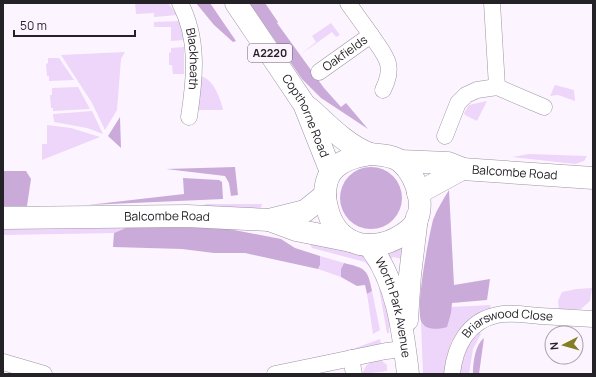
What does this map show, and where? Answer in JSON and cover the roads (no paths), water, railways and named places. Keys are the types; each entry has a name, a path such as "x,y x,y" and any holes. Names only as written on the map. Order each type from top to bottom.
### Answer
{"main road":[{"name":"Copthorne Road","path":"236,3 304,104 331,172"},
{"path":"304,104 361,151 370,154 388,156 400,161 448,163 463,169"},
{"path":"360,243 342,235 331,222 325,195 331,172 342,162 356,156 370,154"},
{"path":"400,161 410,171 418,193 420,204 410,275 405,349"},
{"name":"Balcombe Road","path":"418,193 463,169 593,178"},
{"name":"Balcombe Road","path":"3,218 187,216 270,220 305,211 325,195"},
{"path":"270,220 296,230 360,243 383,244 398,239 411,228 418,215"},
{"name":"Worth Park Avenue","path":"360,243 379,259 391,287 397,306 408,374"}],"street":[{"name":"Blackheath","path":"180,3 188,18 193,45 193,85 189,117"},
{"name":"Oakfields","path":"348,3 384,53 389,63 389,74 383,90"},
{"path":"492,3 497,87"},
{"name":"Oakfields","path":"319,72 371,35"},
{"path":"444,136 458,103 466,95 477,90 497,87 544,107"},
{"name":"Briarswood Close","path":"452,374 456,352 461,339 470,328 496,315 512,314 593,319"},
{"path":"275,374 351,358 405,349"},
{"path":"351,358 354,374"},
{"path":"3,362 44,374"}]}
